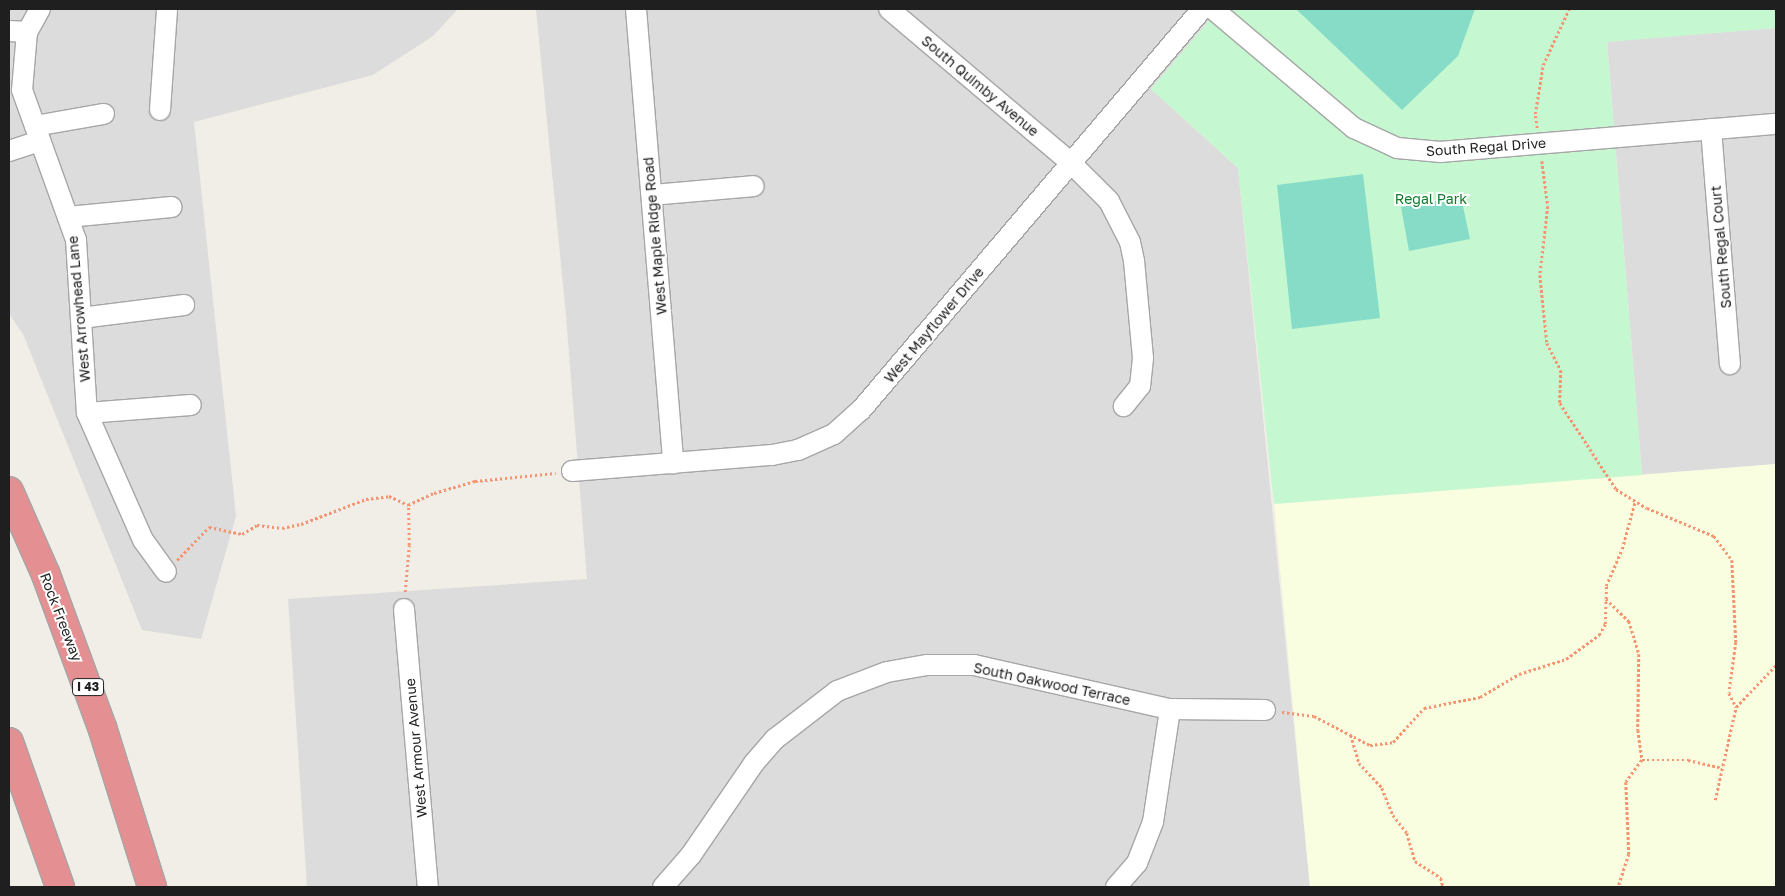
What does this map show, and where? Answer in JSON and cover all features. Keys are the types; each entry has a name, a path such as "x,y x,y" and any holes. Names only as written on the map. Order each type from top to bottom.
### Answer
{"highway":[{"name":"Rock Freeway","path":"9,492 46,575 102,727 152,887"},
{"path":"9,742 60,887"}],"street":[{"name":"West Arrowhead Lane","path":"40,9 18,31 22,90 76,240 87,413 143,540 166,572"},
{"path":"160,110 167,9"},
{"name":"West Maple Ridge Road","path":"636,9 673,463"},
{"name":"South Quimby Avenue","path":"889,9 1072,163 1110,201 1130,242 1134,261 1143,377 1124,406"},
{"name":"West Mayflower Drive","path":"572,472 772,455 814,445 834,434 861,410 1202,9"},
{"name":"South Regal Drive","path":"1213,9 1354,128 1372,138 1422,152 1776,124"},
{"path":"9,151 38,133 104,114"},
{"name":"South Regal Court","path":"1711,129 1730,364"},
{"path":"652,195 754,186"},
{"path":"68,217 172,208"},
{"path":"81,318 184,306"},
{"path":"87,413 191,405"},
{"name":"West Armour Avenue","path":"404,609 428,887"},
{"name":"South Oakwood Terrace","path":"663,887 692,855 754,763 775,739 816,704 856,682 915,666 974,665 1170,709 1265,710"},
{"path":"1116,887 1137,863 1153,822 1170,709"}],"path":[{"path":"1569,9 1543,66 1535,114 1548,206 1540,275 1547,343 1561,370 1560,403 1616,489 1635,501 1714,536 1732,560 1736,642 1730,693 1736,707"},
{"path":"408,505 434,493 475,481 572,472"},
{"path":"166,572 209,527 242,534 257,525 282,528 366,499 389,496 408,505"},
{"path":"1265,710 1314,716 1370,745 1393,742 1424,708 1480,697 1519,674 1566,659 1599,635 1605,624 1606,586 1622,549 1635,501"},
{"path":"404,609 410,545 408,505"},
{"path":"1606,598 1629,621 1639,654 1638,730 1642,760 1626,782 1629,854 1618,887"},
{"path":"1715,800 1736,707 1776,665"},
{"path":"1351,735 1359,763 1382,788 1393,815 1407,833 1415,861 1441,878 1443,887"},
{"path":"1642,760 1688,760 1722,768"}],"shaded area":[{"path":"9,9 458,9 433,36 373,75 194,122 236,516 201,639 142,630 23,334 9,314"},
{"path":"536,9 1219,9 1151,89 1238,168 1310,887 307,887 288,599 587,579 566,316"},
{"path":"1776,28 1776,464 1642,475 1607,41"},
{"path":"1776,464 1776,887 1310,887 1274,504"}],"green space":[{"name":"Regal Park","path":"1219,9 1776,9 1776,28 1607,42 1642,475 1274,504 1238,168 1151,89"},
{"path":"1296,9 1475,9 1458,56 1402,110"},
{"path":"1363,174 1380,318 1292,329 1277,185"},
{"path":"1461,197 1470,239 1409,251 1401,207"}]}
